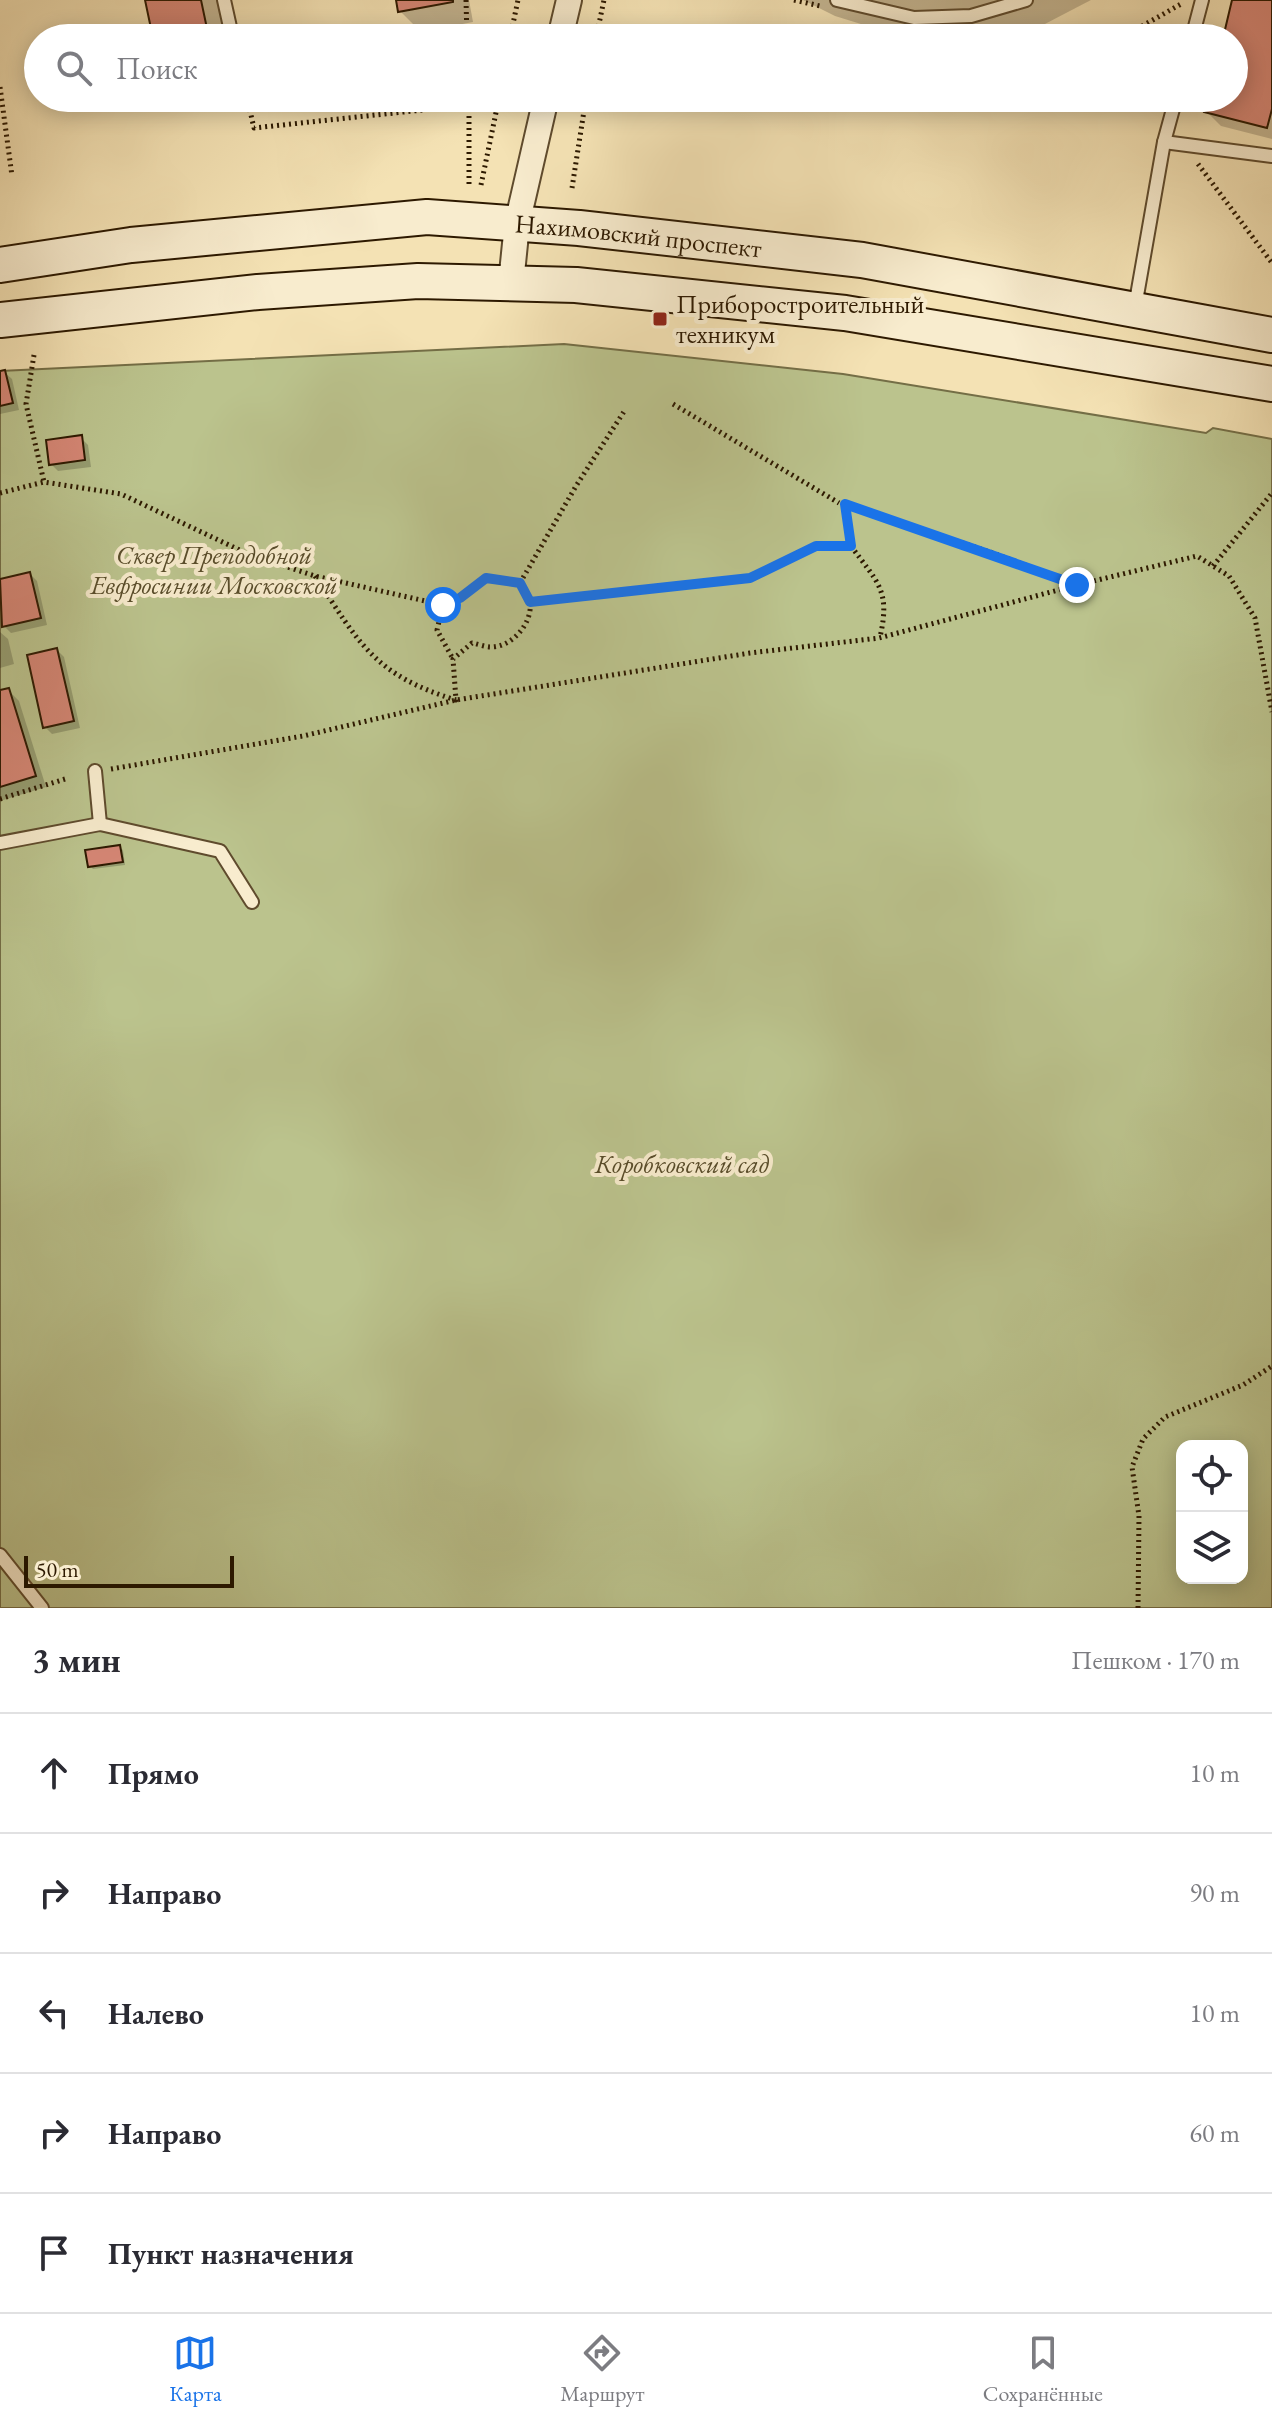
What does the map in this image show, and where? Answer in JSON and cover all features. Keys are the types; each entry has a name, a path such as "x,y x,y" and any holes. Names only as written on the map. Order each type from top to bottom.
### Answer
{"main road":[{"name":"Нахимовский проспект","path":"0,265 131,245 427,217 579,228 862,260 1272,335"},
{"name":"Нахимовский проспект","path":"0,320 287,290 418,281 576,285 845,313 1272,384"}],"street":[{"path":"563,24 569,0"},
{"path":"511,283 517,224 543,112"}],"lane":[{"path":"224,0 229,24"},
{"path":"837,0 914,18 971,16 1026,0"},
{"path":"1196,24 1202,0"},
{"path":"1134,309 1172,112"},
{"path":"1164,142 1272,156"},
{"path":"95,771 95,799 100,824"},
{"path":"0,843 100,824 220,851 252,902"},
{"path":"0,1555 42,1608"}],"path":[{"path":"466,0 467,24"},
{"path":"513,24 518,0"},
{"path":"599,24 604,0"},
{"path":"1146,24 1189,0"},
{"path":"0,87 12,176"},
{"path":"250,112 254,128 381,112"},
{"path":"469,112 469,184"},
{"path":"481,185 496,112"},
{"path":"572,188 584,112"},
{"path":"1183,145 1272,263"},
{"path":"34,355 26,404 44,482"},
{"path":"673,404 839,503"},
{"path":"520,583 576,486 625,410"},
{"path":"0,493 44,482 121,494 248,554 315,576 443,605 460,598 486,578 520,583"},
{"path":"1213,566 1272,493"},
{"path":"879,638 885,615 883,589 851,546 845,504 1077,585"},
{"path":"530,602 750,578 816,546 851,546"},
{"path":"95,771 303,736 456,700 750,653 879,638 1197,556 1229,576 1255,618 1272,712"},
{"path":"315,576 358,640 386,669 421,689 456,700"},
{"path":"453,659 472,643 494,647 516,637 531,612 530,602 520,583"},
{"path":"443,605 437,630 453,659 456,700"},
{"path":"0,799 65,779"},
{"path":"1138,1608 1139,1516 1132,1467 1143,1439 1165,1417 1243,1385 1272,1366"}],"green space":[{"name":"Коробковский сад","path":"564,344 843,374 1206,433 1213,428 1272,439 1272,1608 0,1608 0,371"}],"building":[{"path":"145,0 201,0 206,24 150,24"},
{"path":"396,0 453,0 453,2 398,12"},
{"path":"1232,0 1272,0 1272,109 1267,128 1204,112 1248,112 1248,24 1226,24"},
{"path":"5,370 13,403 0,406 0,371"},
{"path":"82,435 85,460 49,465 46,440"},
{"path":"30,572 41,618 2,627 0,579"},
{"path":"57,648 74,721 43,728 27,655"},
{"path":"9,688 36,776 0,787 0,690"},
{"path":"120,845 123,862 88,867 85,850"}],"place":[{"name":"Приборостроительный техникум","path":"660,319"}],"route":[{"path":"443,605 460,598 486,578 520,583 530,602 750,578 816,546 851,546 845,504 993,553 1077,585"}],"park label":[{"name":"Сквер Преподобной Евфросинии Московской","path":"214,570"}]}
